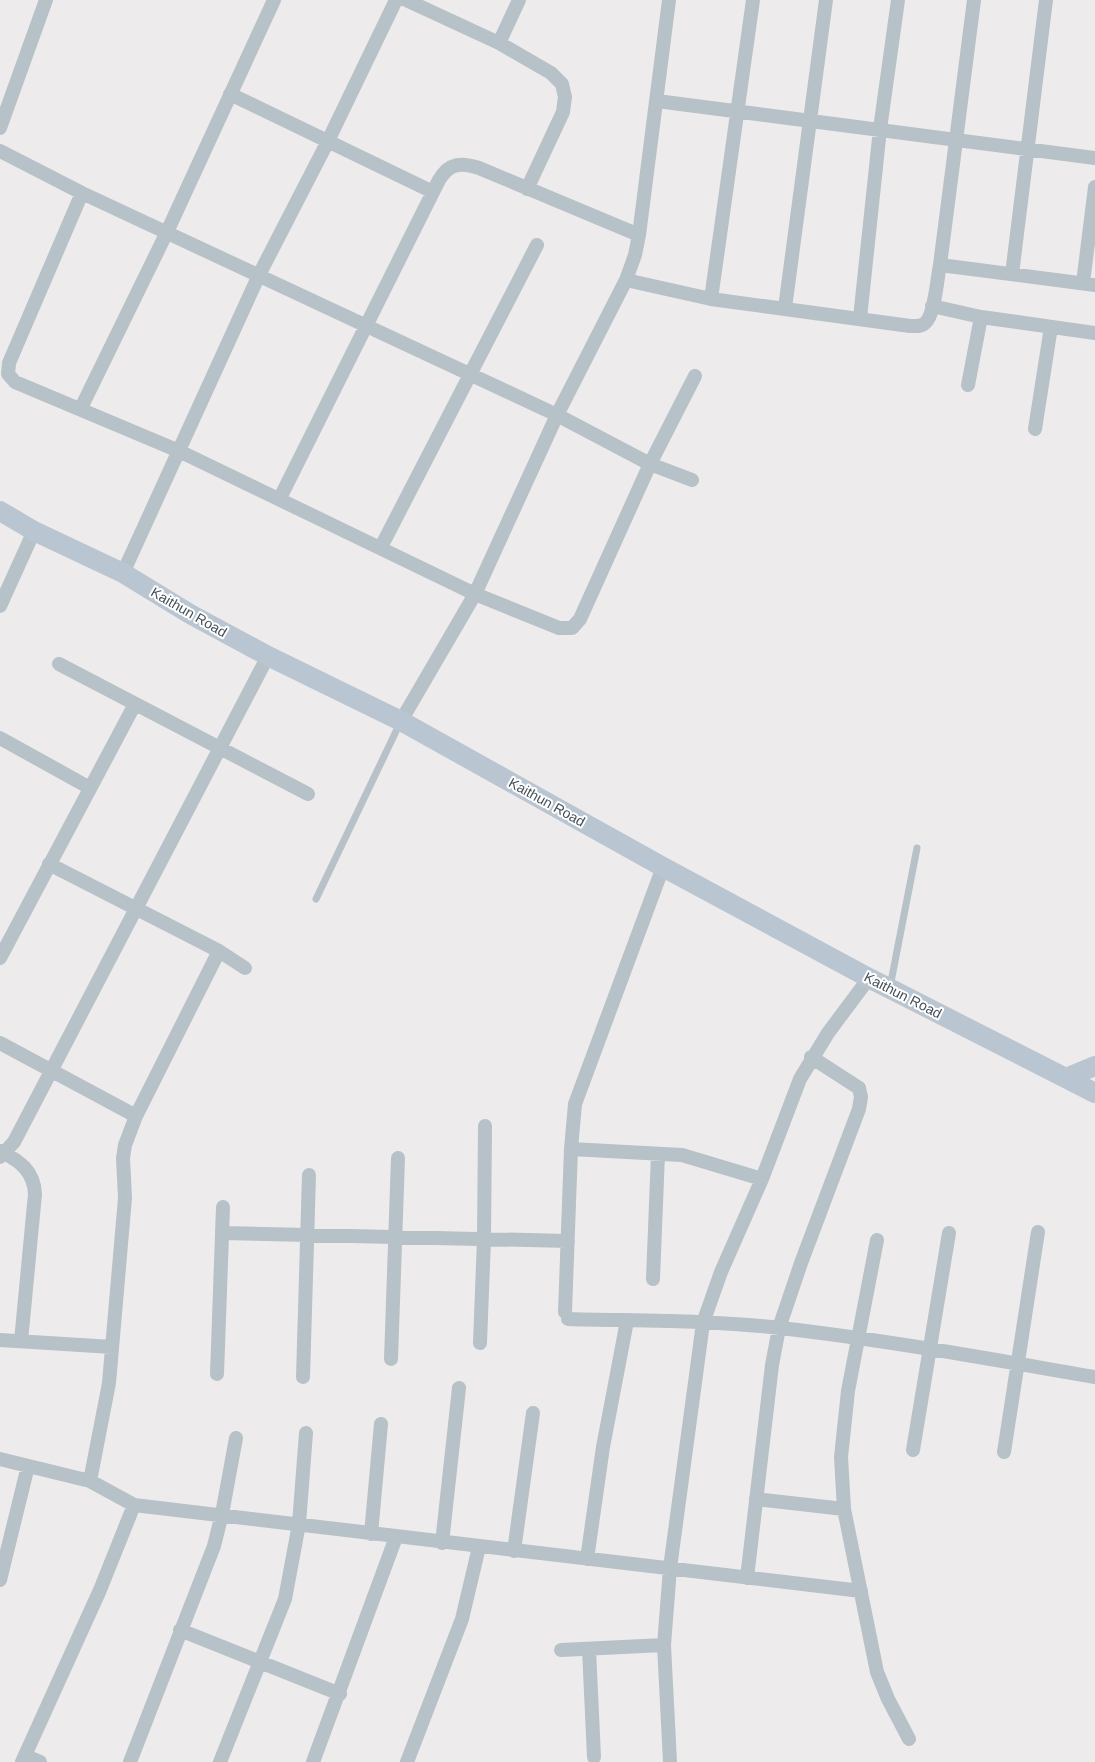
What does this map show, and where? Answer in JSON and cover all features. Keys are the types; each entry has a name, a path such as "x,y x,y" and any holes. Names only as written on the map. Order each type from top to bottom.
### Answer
{"street":[{"path":"0,128 46,0"},
{"path":"81,408 167,232 274,0"},
{"path":"122,573 260,275 328,143 396,0"},
{"path":"406,0 499,43 551,73 562,84 565,90 563,112 527,189"},
{"path":"499,43 519,0"},
{"path":"401,721 475,594 557,416 626,280 635,255 639,235 669,0"},
{"path":"711,299 753,0"},
{"path":"785,308 826,0"},
{"path":"860,318 880,129 898,0"},
{"path":"626,280 711,299 920,326 929,318 940,264 974,0"},
{"path":"1012,274 1046,0"},
{"path":"230,94 328,143 433,192"},
{"path":"657,101 955,138 1095,158"},
{"path":"0,151 82,194 260,275 365,327 557,416 650,464 692,480"},
{"path":"280,498 444,171 454,165 461,164 479,168 639,235"},
{"path":"940,264 1089,284 1095,187"},
{"path":"82,194 9,363 8,374 15,382 81,408 179,451 280,498 475,594 559,628 572,628 580,619 650,464 695,376"},
{"path":"381,547 537,245"},
{"path":"932,306 981,317 1095,333"},
{"path":"968,385 981,317"},
{"path":"1035,429 1051,327"},
{"name":"Kaithun Road","path":"0,511 34,531 122,573 190,614 268,656 401,721 663,867 869,978 1066,1078 1092,1088"},
{"path":"0,606 34,531"},
{"path":"21,1341 35,1194 34,1179 26,1169 2,1154 14,1142 268,656"},
{"path":"59,664 308,794"},
{"path":"0,958 135,704"},
{"path":"0,738 90,788"},
{"path":"49,864 219,951 245,968"},
{"path":"663,867 575,1104 571,1149 567,1316 627,1321 779,1328 930,1349 1095,1377"},
{"path":"90,1481 109,1383 125,1198 123,1158 125,1145 136,1116 219,951"},
{"path":"670,1762 664,1645 670,1568 703,1323 721,1272 762,1178 800,1079 811,1057 869,978"},
{"path":"0,1043 136,1116"},
{"path":"747,1578 772,1365 779,1328 801,1263 859,1109 861,1097 858,1088 811,1057"},
{"path":"1066,1078 1095,1066"},
{"path":"480,1344 484,1239 485,1126"},
{"path":"571,1149 682,1156 762,1178"},
{"path":"653,1280 658,1154"},
{"path":"391,1359 397,1237 398,1158"},
{"path":"303,1377 309,1175"},
{"path":"217,1374 223,1207"},
{"path":"1004,1452 1038,1232"},
{"path":"222,1233 568,1241"},
{"path":"914,1450 949,1233"},
{"path":"877,1240 848,1391 841,1457 844,1509 877,1672 909,1739"},
{"path":"587,1559 603,1447 627,1321"},
{"path":"0,1340 112,1347"},
{"path":"442,1543 459,1388"},
{"path":"514,1551 534,1413"},
{"path":"371,1534 381,1424"},
{"path":"220,1762 285,1599 299,1524 306,1433"},
{"path":"130,1762 214,1546 236,1438"},
{"path":"0,1459 90,1481 134,1505 222,1514 442,1543 861,1591"},
{"path":"0,1580 28,1466"},
{"path":"756,1499 844,1509"},
{"path":"40,1762 24,1759 100,1590 134,1505"},
{"path":"313,1762 340,1694 396,1537"},
{"path":"407,1762 462,1619 479,1547"},
{"path":"180,1630 340,1694"},
{"path":"561,1650 664,1645"},
{"path":"589,1649 594,1757"}],"lane":[{"path":"316,899 401,721"},
{"path":"890,988 917,848"}]}
